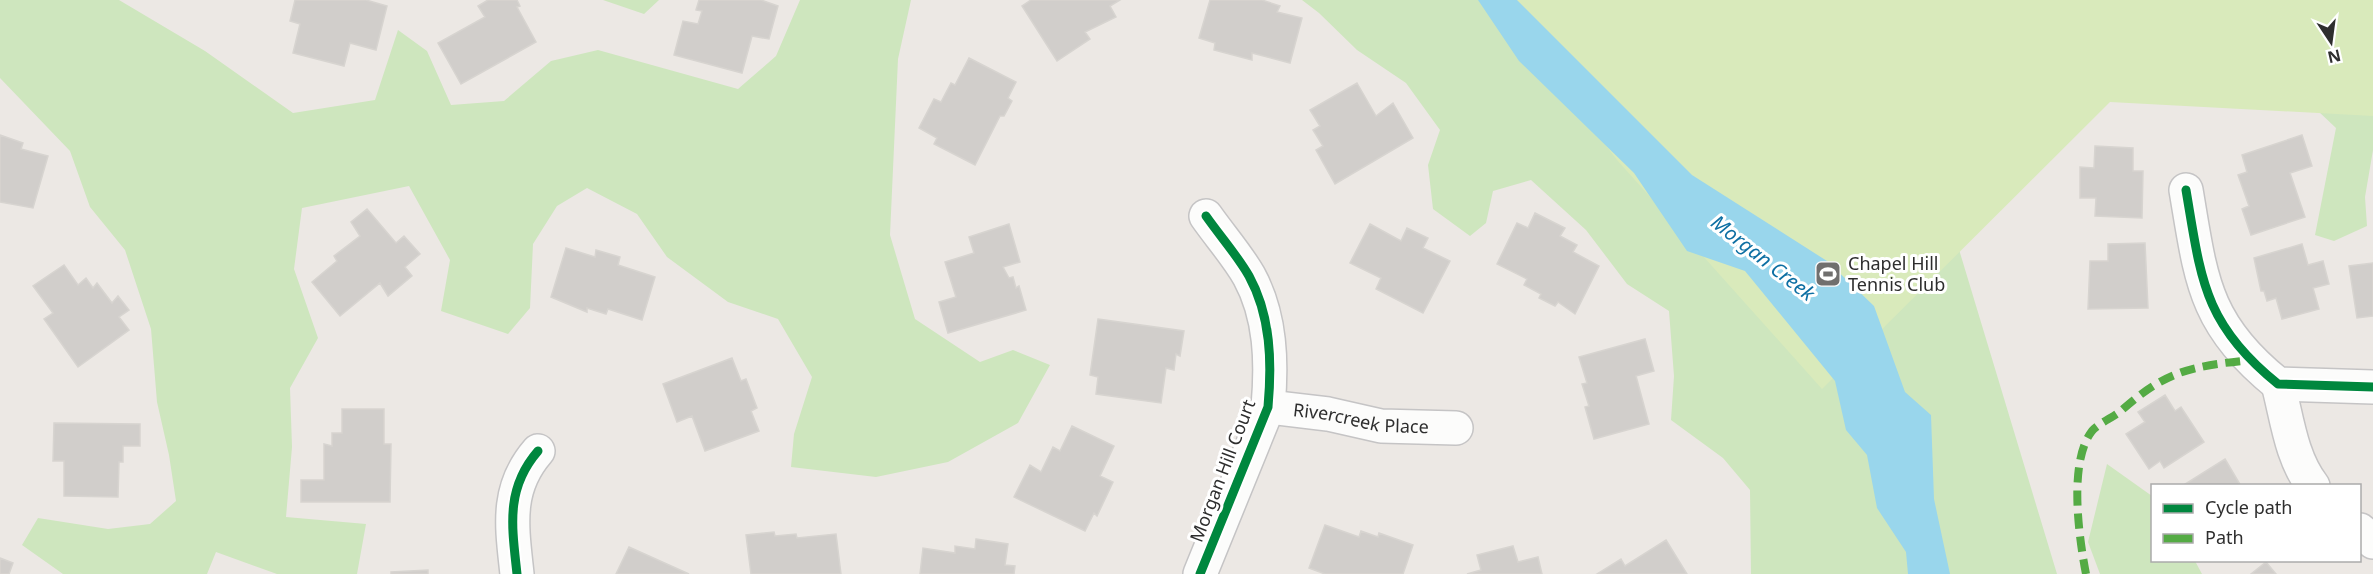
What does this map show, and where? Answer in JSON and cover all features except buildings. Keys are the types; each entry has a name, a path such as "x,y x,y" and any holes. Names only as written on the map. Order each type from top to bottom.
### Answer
{"street":[{"path":"2186,189 2203,282 2211,305 2236,346 2278,384 2295,450 2304,474 2312,484"},
{"name":"Morgan Hill Court","path":"1200,574 1268,407 1270,382 1265,317 1249,277 1206,216"},
{"path":"2278,384 2373,387"},
{"name":"Rivercreek Place","path":"1268,407 1328,414 1381,426 1456,428"},
{"path":"517,574 513,513 516,484 523,467 538,450"},
{"path":"2361,531 2373,542"}],"green space":[{"path":"0,0 119,0 205,51 293,113 375,100 398,30 427,51 451,105 504,101 551,61 598,50 738,89 776,56 800,0 911,0 898,59 890,235 915,319 980,362 1013,350 1050,365 1018,423 948,462 876,477 791,467 794,434 812,377 778,319 728,302 667,257 637,214 587,188 557,206 533,244 530,308 508,334 441,311 450,260 409,186 302,208 294,269 318,338 290,388 292,447 286,517 366,524 357,574 277,574 216,552 207,574 63,574 22,545 38,518 108,529 150,524 176,501 157,402 151,329 125,250 90,207 70,151 0,78"},
{"path":"603,0 659,0 644,14"},
{"path":"1302,0 2253,0 2373,69 2373,150 2365,197 2367,226 2334,241 2315,235 2336,128 2299,93 2105,76 1948,213 2057,574 1751,574 1750,490 1723,458 1671,420 1674,376 1669,311 1627,284 1586,230 1531,180 1493,191 1486,223 1470,236 1433,209 1428,165 1440,130 1406,83 1357,50 1319,13"},
{"name":"Chapel Hill Tennis Club","path":"1499,0 2373,0 2373,116 2110,102 1822,389 1617,160 1500,7"},
{"path":"2107,464 2151,495 2151,562 2196,562 2202,574 2100,574 2088,542"}],"water":[{"name":"Morgan Creek","path":"1478,0 1517,0 1692,175 1827,261 1874,306 1905,392 1931,415 1934,499 1950,574 1908,574 1906,552 1877,508 1867,455 1846,430 1835,381 1745,271 1687,251 1634,173 1519,61"}],"marked path":[{"path":"2086,574 2077,501 2080,461 2092,431 2167,378 2197,368 2251,360"}],"cycle path":[{"path":"2186,190 2196,249 2209,298 2234,341 2253,362 2278,384 2373,387"},
{"path":"1200,574 1268,407 1270,374 1266,323 1256,291 1249,276 1206,216"},
{"path":"517,574 513,509 520,480 527,465 538,451"}],"place":[{"name":"Chapel Hill Tennis Club","path":"1828,274"}]}
